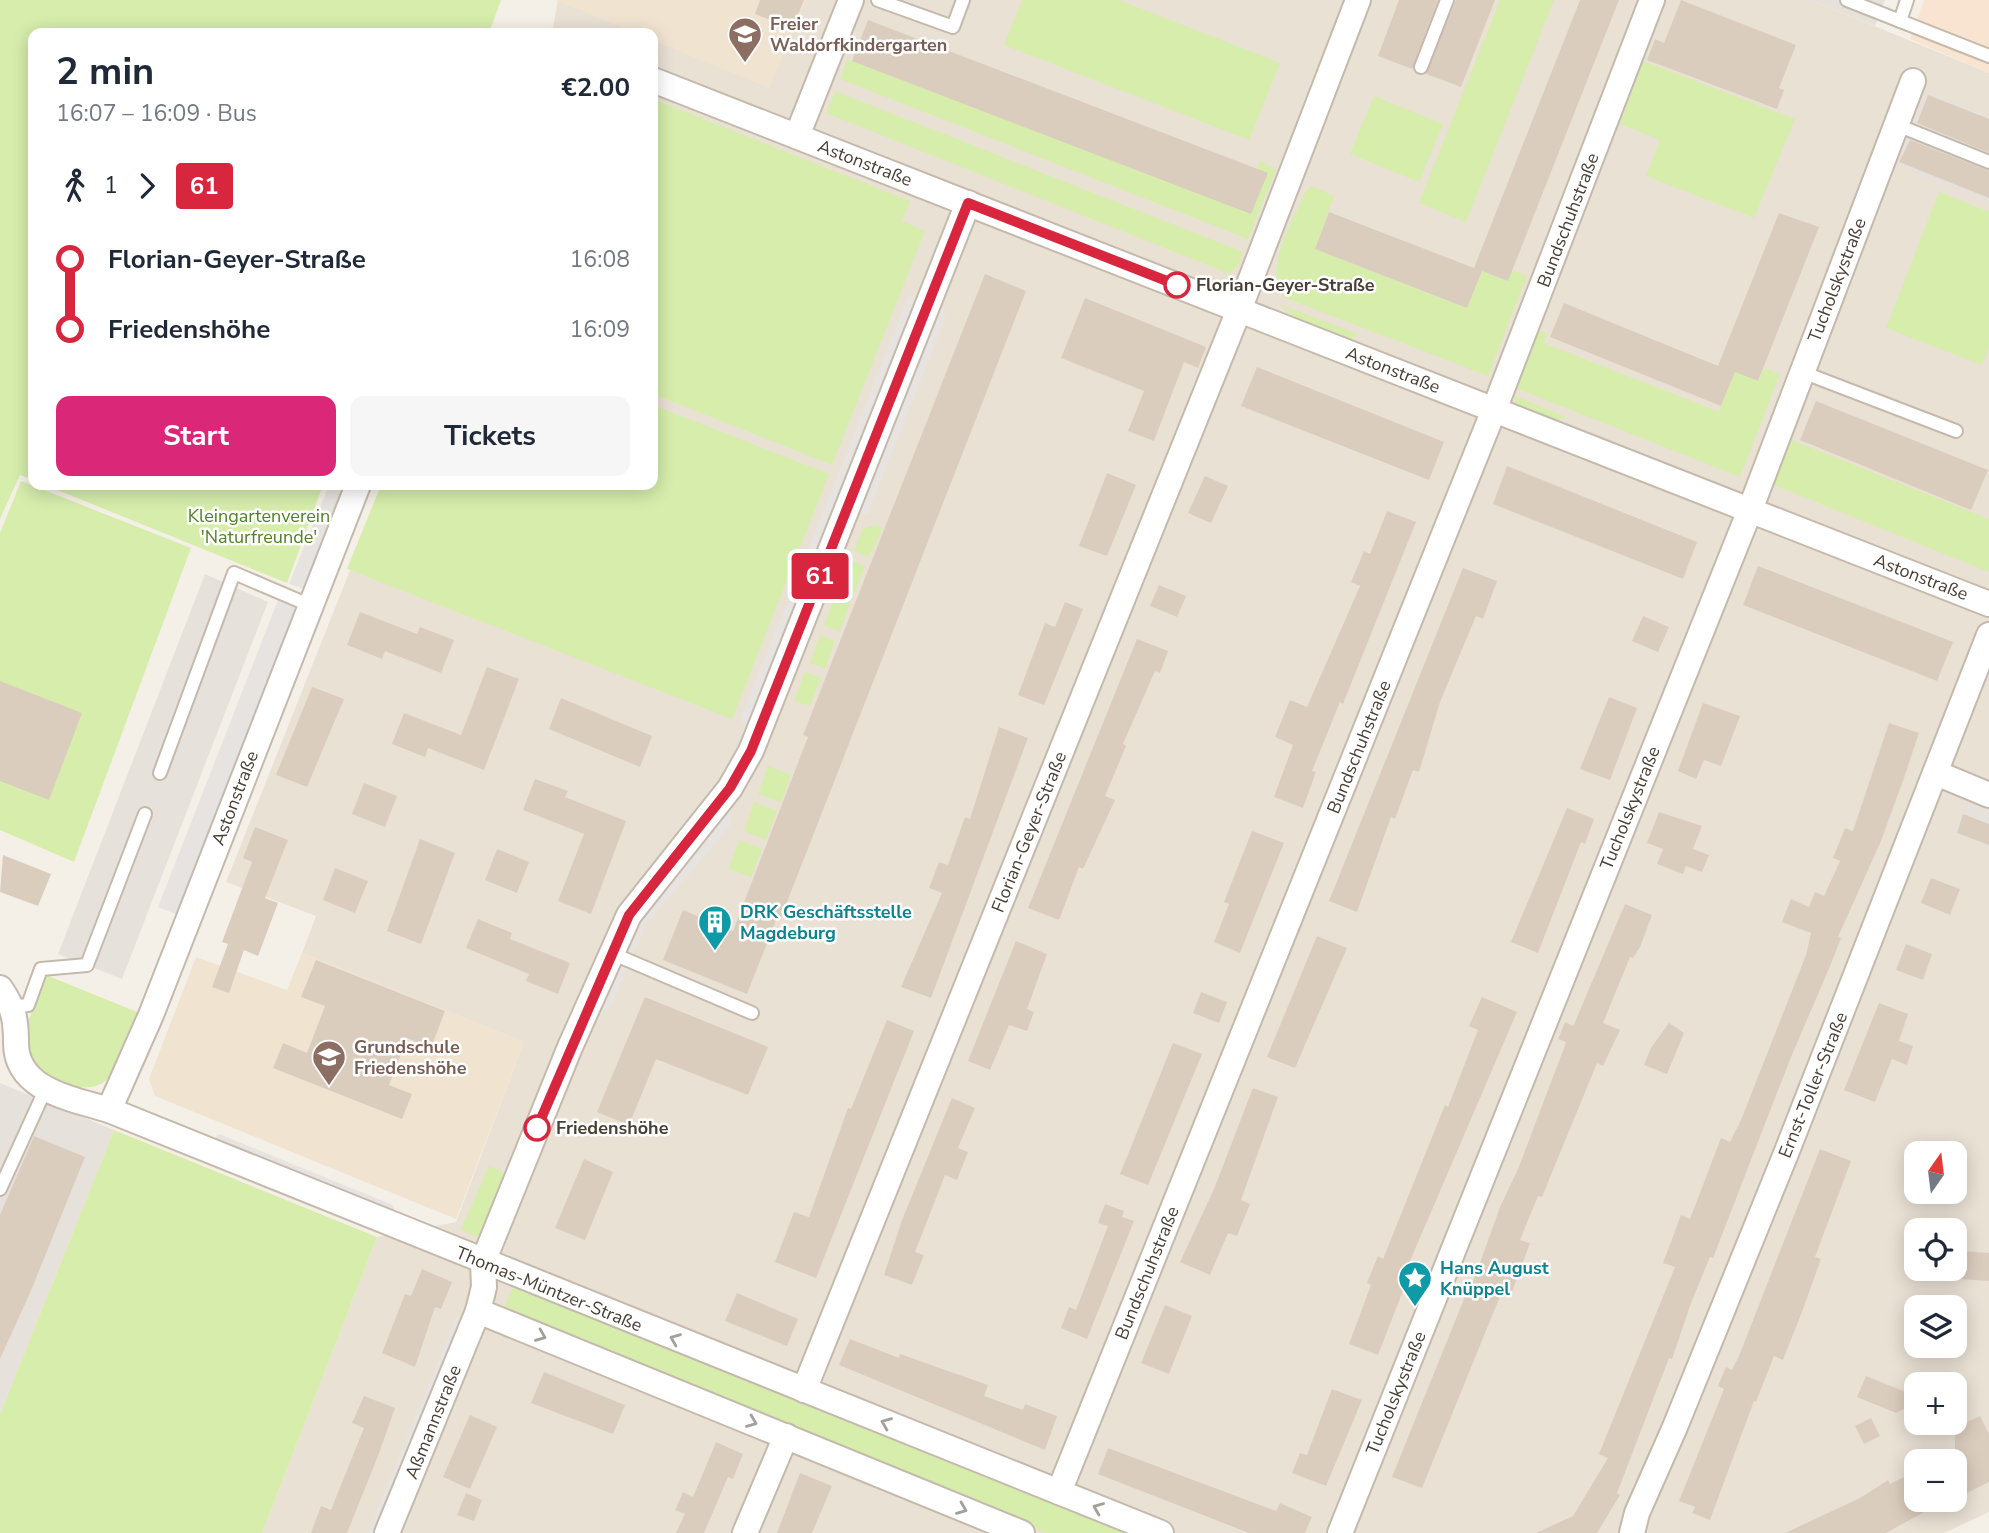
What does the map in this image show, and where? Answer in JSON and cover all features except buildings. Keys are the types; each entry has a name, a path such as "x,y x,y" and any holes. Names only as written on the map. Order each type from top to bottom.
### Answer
{"street":[{"name":"Astonstraße","path":"797,136 851,0"},
{"name":"Florian-Geyer-Straße","path":"804,1390 1239,310 1358,0"},
{"name":"Bundschuhstraße","path":"1059,1492 1494,410 1652,0"},
{"name":"Tucholskystraße","path":"1340,1533 1750,510 1913,81"},
{"name":"Astonstraße","path":"658,82 1989,604"},
{"path":"483,1262 629,915 644,892 730,788 751,751 968,203"},
{"name":"Astonstraße","path":"109,1110 151,1015 356,490"},
{"name":"Ernst-Toller-Straße","path":"1632,1533 1637,1513 1708,1348 1989,635"},
{"path":"1936,773 1989,795"},
{"path":"0,988 7,1006"},
{"name":"Thomas-Müntzer-Straße","path":"7,1006 18,1054 28,1076 46,1088 109,1110 1161,1533"},
{"name":"Aßmannstraße","path":"387,1533 478,1311 484,1287 483,1262"},
{"path":"478,1311 1022,1533"},
{"path":"745,1533 786,1436"}],"lane":[{"path":"878,0 953,27 963,0"},
{"path":"1422,67 1447,0"},
{"path":"1847,0 1989,56"},
{"path":"1900,21 1907,0"},
{"path":"1897,125 1989,162"},
{"path":"1802,372 1956,431"},
{"path":"160,773 234,573 309,605"},
{"path":"7,1006 28,1005 41,969 87,965 145,814"},
{"path":"611,953 752,1013"},
{"path":"0,1035 18,1054"},
{"path":"0,1189 46,1088"}],"shaded area":[{"name":"Freier Waldorfkindergarten","path":"555,0 807,0 769,88 658,42 658,28 624,28"},
{"name":"Friedenshöhe","path":"558,0 1811,0 1989,73 1989,1512 1944,1533 262,1533 377,1237 456,1222 524,1042 302,953 316,916 226,882 382,490 658,490 658,28 553,28"},
{"path":"1811,0 1885,0 1875,26"},
{"path":"1924,0 1989,0 1989,73 1910,39"},
{"path":"1926,92 1989,117 1989,203 1895,164"},
{"path":"908,297 919,297 751,725 740,721"},
{"path":"940,304 946,316 868,514 856,514"},
{"path":"327,490 343,490 304,589 289,584"},
{"path":"205,574 268,602 122,979 58,954"},
{"path":"278,600 298,608 176,914 158,907"},
{"path":"1967,796 1989,805 1989,846 1954,833"},
{"path":"732,809 730,826 646,925 610,1009 595,1014 626,935 671,875"},
{"name":"Grundschule Friedenshöhe","path":"302,953 524,1042 456,1219 155,1096 149,1079 196,957 287,990"},
{"path":"0,1083 114,1130 0,1414"},
{"path":"219,1134 393,1205 396,1219 211,1142"},
{"path":"463,1317 375,1533 368,1533 455,1319"}],"green space":[{"path":"0,0 501,0 491,28 28,28 28,478 20,475 0,519"},
{"path":"1022,0 1119,0 1280,63 1249,140 1004,45"},
{"path":"1500,0 1554,0 1466,222 1419,203"},
{"path":"847,59 1251,213 1267,174 1257,169 1260,160 1276,170 1248,239 840,79"},
{"path":"1643,61 1795,119 1754,218 1646,176 1660,140 1620,124"},
{"path":"835,91 1243,252 1239,264 1230,274 826,113"},
{"path":"1374,96 1443,124 1419,182 1350,154"},
{"path":"658,101 910,201 902,221 925,231 832,465 658,396"},
{"path":"1311,186 1334,196 1315,249 1467,308 1482,271 1508,281 1512,270 1527,276 1488,376 1283,297 1276,272 1278,259 1305,192"},
{"path":"1939,192 1989,212 1989,346 1982,365 1886,328"},
{"path":"1279,304 1358,334 1351,340 1298,320"},
{"path":"1536,329 1547,333 1544,343 1719,412 1735,372 1759,381 1764,368 1780,374 1740,477 1513,387"},
{"path":"1513,395 1566,417 1557,421 1518,406"},
{"path":"658,407 829,474 732,719 347,569 379,490 658,490"},
{"path":"1789,439 1989,519 1989,572 1771,484"},
{"path":"21,481 28,484 28,490 44,490 191,548 74,862 0,830 0,533"},
{"name":"Kleingartenverein 'Naturfreunde'","path":"57,490 321,490 287,583"},
{"path":"875,525 883,528 869,557 854,551 863,529"},
{"path":"849,560 865,566 854,594 839,589"},
{"path":"835,597 850,603 840,631 824,626"},
{"path":"820,635 835,641 825,669 810,663"},
{"path":"805,672 821,678 810,706 794,701"},
{"path":"768,766 791,775 781,802 758,794"},
{"path":"754,802 777,811 766,840 744,831"},
{"path":"739,840 762,849 751,877 729,869"},
{"path":"46,975 137,1012 115,1070 106,1080 95,1086 81,1087 63,1082 29,1064 24,1032"},
{"path":"114,1130 377,1237 262,1533 0,1533 0,1414"},
{"path":"489,1166 508,1174 484,1230 477,1237 461,1229"},
{"path":"515,1283 1130,1533 1046,1533 502,1312"}],"bus line":[{"name":"61","path":"537,1128 629,915 644,892 730,788 751,751 968,203 1177,285"}],"place":[{"name":"Freier Waldorfkindergarten","path":"745,64"},
{"name":"Florian-Geyer-Straße","path":"1177,285"},
{"name":"DRK Geschäftsstelle Magdeburg","path":"715,952"},
{"name":"Grundschule Friedenshöhe","path":"329,1087"},
{"name":"Friedenshöhe","path":"537,1128"},
{"name":"Hans August Knüppel","path":"1415,1308"}]}
